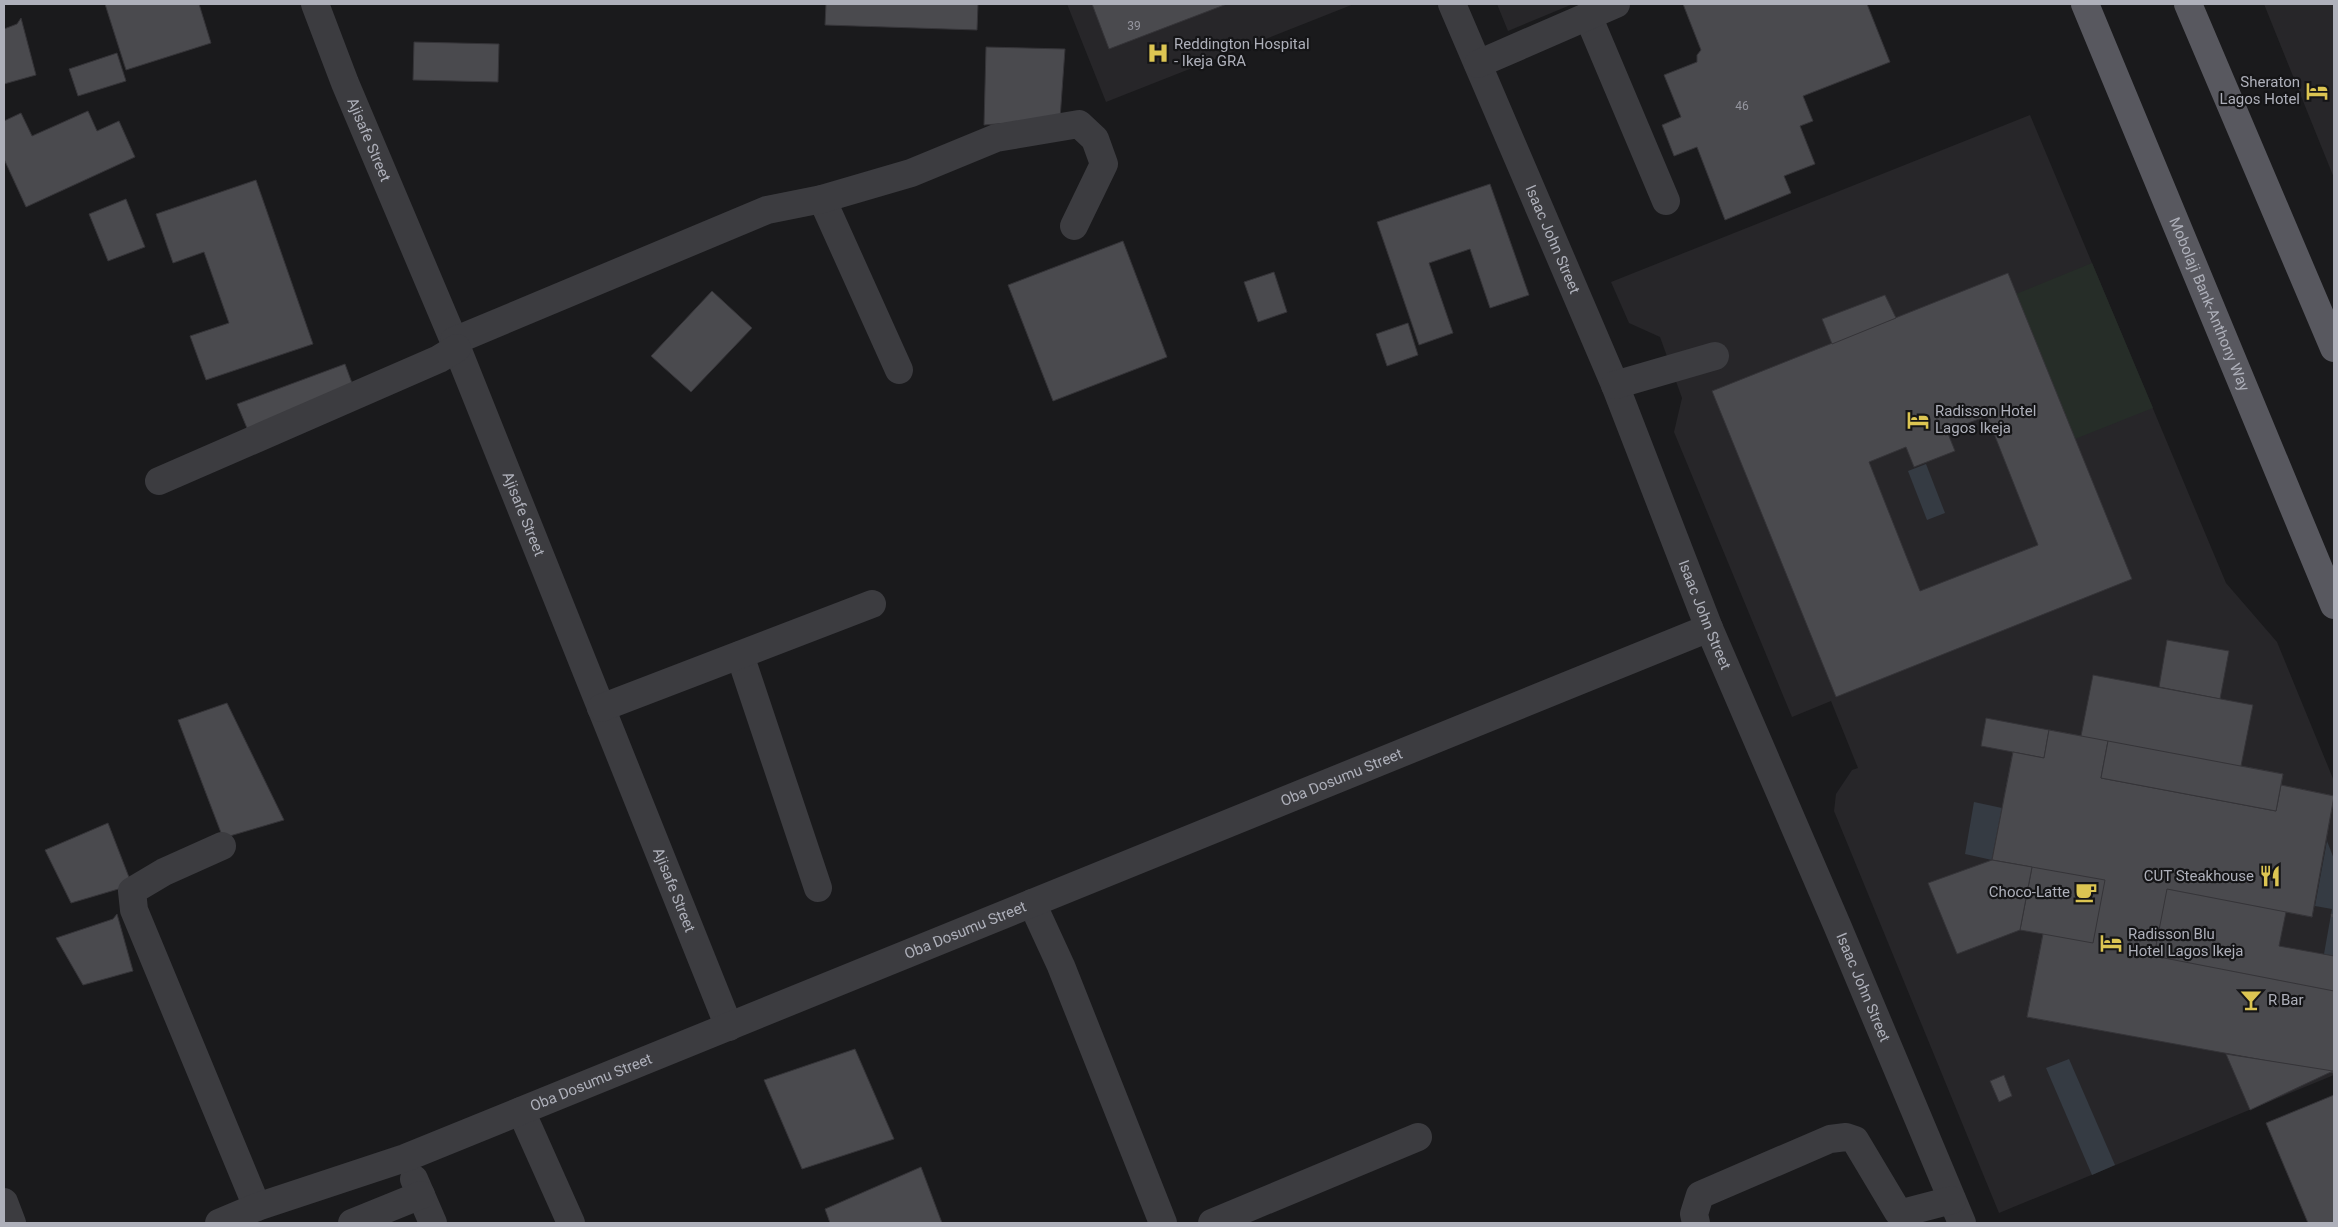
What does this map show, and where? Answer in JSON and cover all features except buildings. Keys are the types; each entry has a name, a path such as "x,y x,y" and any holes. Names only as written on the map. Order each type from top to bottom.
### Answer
{"main road":[{"name":"Mobolaji Bank-Anthony Way","path":"2085,4 2328,582 2334,605"},
{"path":"2188,4 2334,348"}],"street":[{"name":"Ajisafe Street","path":"315,4 345,83 455,344 730,1026"},
{"name":"Isaac John Street","path":"1452,4 1615,385 1709,628 1837,925 1957,1212"},
{"path":"1478,64 1616,4"},
{"path":"1588,16 1666,201"},
{"path":"159,481 439,358 455,344 767,210 822,199 911,173 996,138 1079,124 1095,139 1104,164 1074,226"},
{"path":"822,199 899,370"},
{"path":"1615,385 1714,356"},
{"path":"601,708 872,604"},
{"name":"Oba Dosumu Street","path":"219,1223 257,1207 405,1158 1709,628"},
{"path":"740,655 818,888"},
{"path":"222,846 164,872 132,891 134,910 257,1207"},
{"path":"1032,903 1061,966 1163,1223"},
{"path":"521,1111 570,1223"},
{"path":"1212,1223 1418,1137"},
{"path":"1696,1223 1694,1214 1700,1195 1830,1139 1846,1137 1855,1140 1898,1212 1957,1212"},
{"path":"352,1223 417,1186 433,1223"},
{"path":"4,1202 12,1223"}],"shaded area":[{"name":"Reddington Hospital - Ikeja GRA","path":"1067,4 1354,4 1106,102"},
{"path":"1497,4 1573,4 1508,31"},
{"name":"Sheraton Lagos Hotel","path":"2264,4 2334,4 2334,178"},
{"path":"2030,115 2226,583 2277,642 2334,781 2334,1075 1999,1213 1834,811 1836,794 1852,770 1858,768 1831,701 1792,717 1674,432 1682,398 1660,337 1629,323 1611,282"},
{"path":"2092,263 2153,408 2075,439 2016,294"},
{"path":"1926,464 1945,513 1927,520 1908,471"},
{"path":"1974,802 2002,808 1992,860 1965,854"},
{"path":"2327,841 2334,859 2334,956 2324,954 2332,909 2315,906"},
{"path":"2069,1059 2115,1165 2092,1175 2046,1068"}],"place":[{"name":"Reddington Hospital - Ikeja GRA","path":"1158,53"},
{"name":"Sheraton Lagos Hotel","path":"2317,91"},
{"name":"Radisson Hotel Lagos Ikeja","path":"1918,420"},
{"name":"CUT Steakhouse","path":"2270,876"},
{"name":"Choco-Latte","path":"2086,892"},
{"name":"Radisson Blu Hotel Lagos Ikeja","path":"2111,943"},
{"name":"R Bar","path":"2251,1000"}]}
